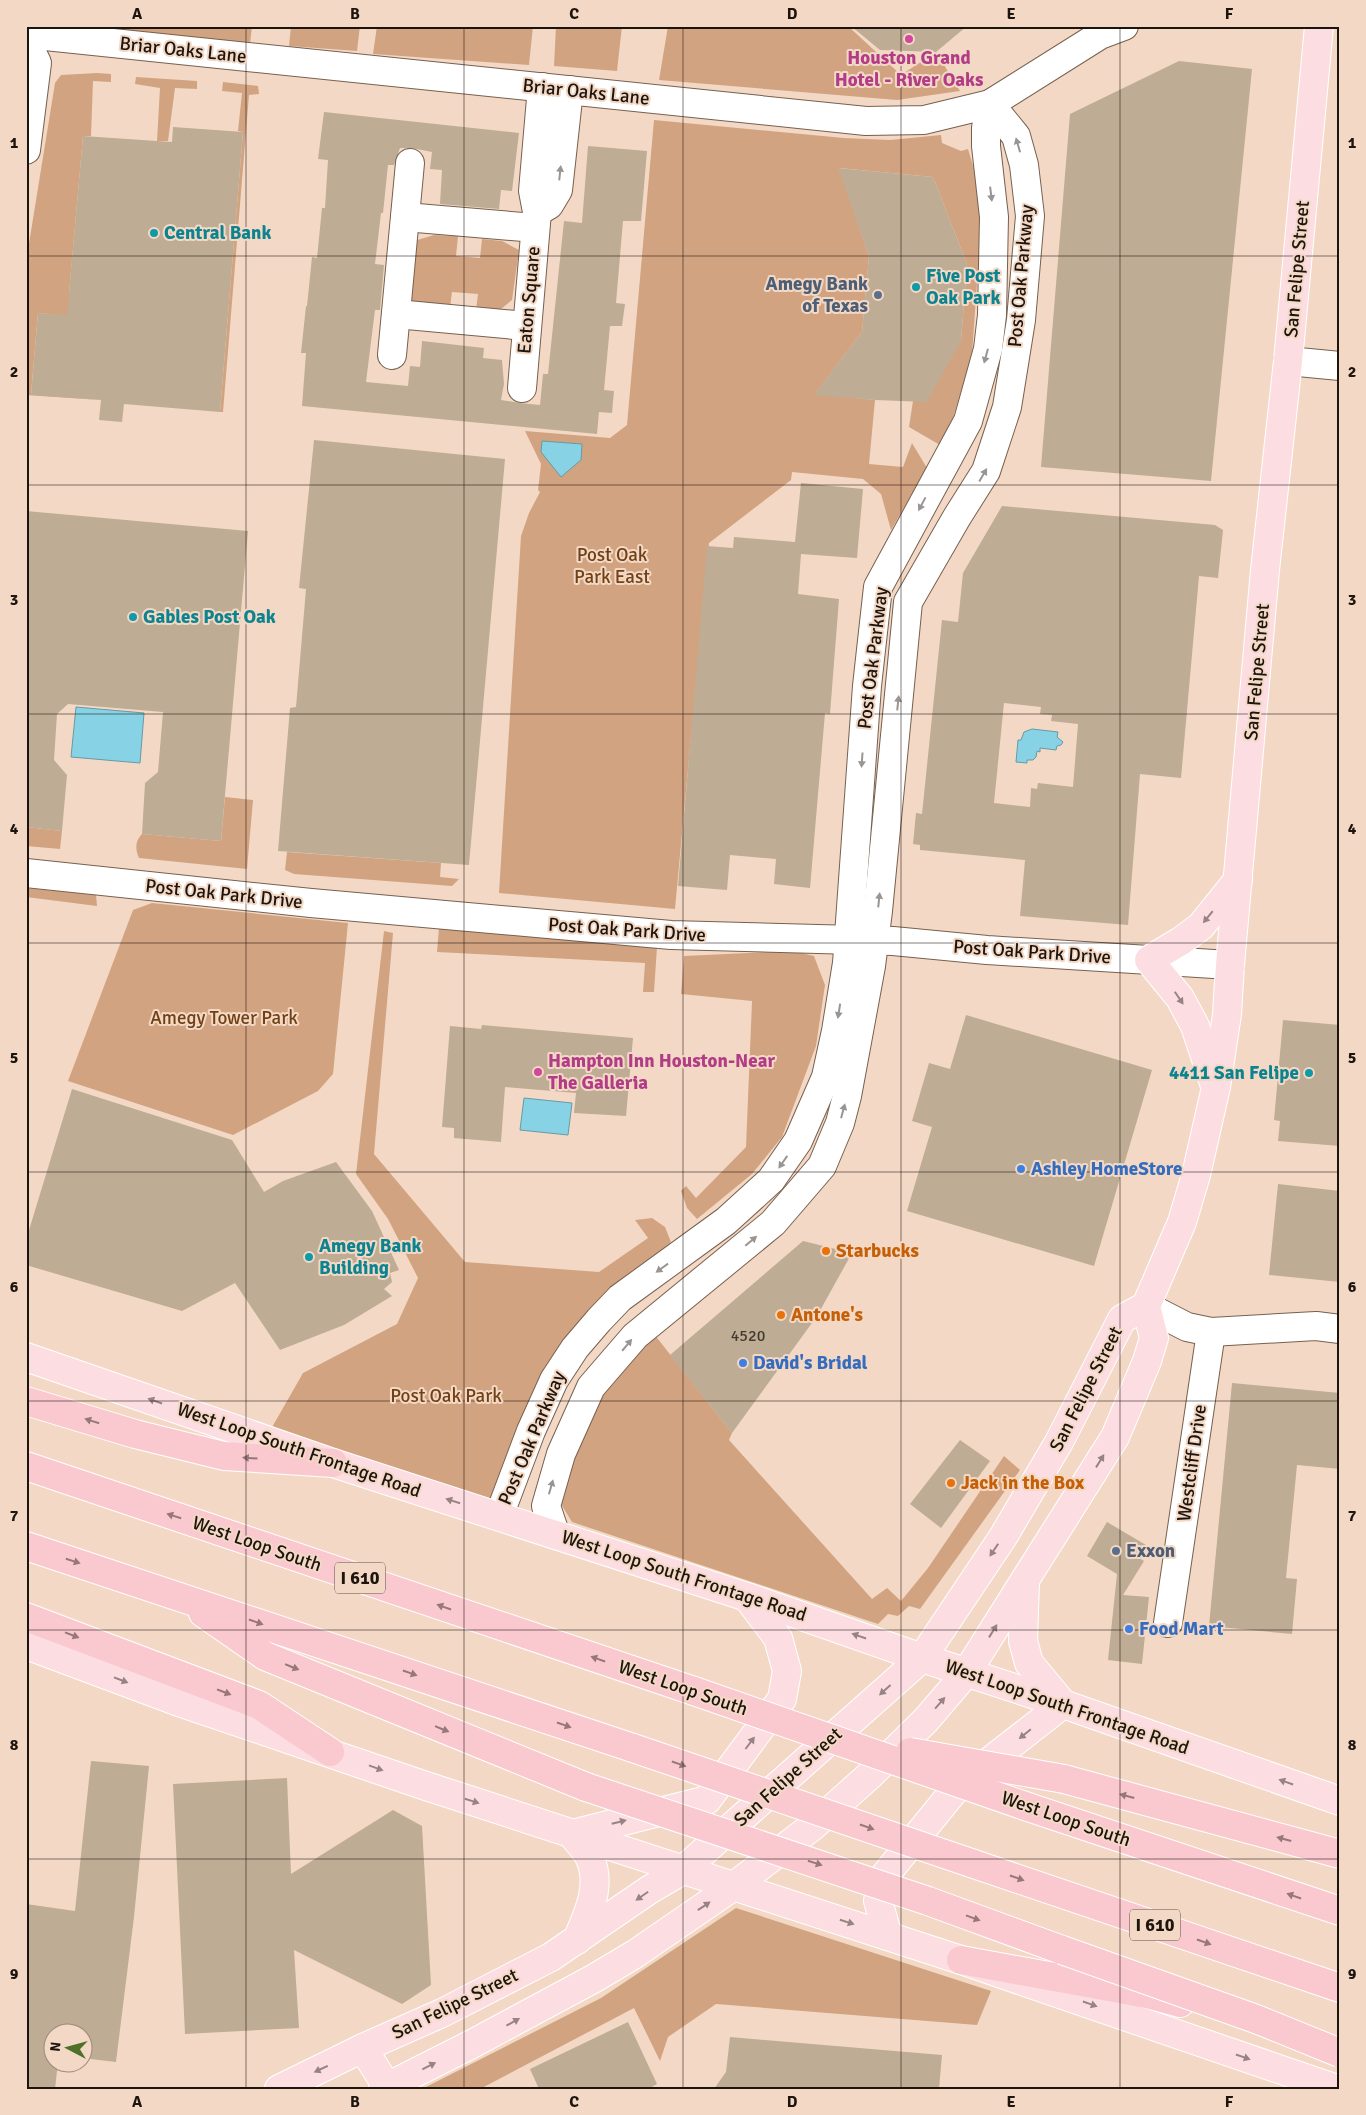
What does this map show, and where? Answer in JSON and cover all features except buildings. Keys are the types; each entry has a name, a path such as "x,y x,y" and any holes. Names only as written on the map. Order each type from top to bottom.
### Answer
{"highway":[{"path":"26,1401 134,1434 224,1456 333,1463"},
{"name":"West Loop South","path":"26,1466 694,1691 1028,1807 1340,1911"},
{"name":"I 610","path":"26,1546 633,1748 1340,1988"},
{"path":"177,1595 265,1656 586,1787 928,1901 1256,2019 1340,2053"},
{"path":"26,1617 259,1706 330,1752"},
{"path":"827,1737 1064,1779 1335,1853"},
{"path":"961,1960 1147,1994 1340,2046"}],"main road":[{"name":"San Felipe Street","path":"385,2088 470,2045 593,1979 635,1954 734,1886 813,1826 870,1775 926,1720 967,1672 1116,1437 1147,1361 1154,1338 1146,1306 1182,1222 1196,1175 1216,1087 1228,1014 1230,965 1265,570 1288,361 1319,26"},
{"path":"1216,1087 1195,1026 1180,998 1149,960 1181,941 1201,926 1238,880"},
{"name":"San Felipe Street","path":"279,2089 363,2048 442,2013 551,1957 649,1890 683,1870 922,1658 1003,1537 1049,1459 1122,1319 1146,1306"},
{"name":"West Loop South Frontage Road","path":"26,1357 333,1463 747,1596 1340,1801"},
{"path":"888,1936 878,1901 882,1879 958,1786 1063,1704 1029,1663 1023,1641 1025,1580"},
{"path":"572,1834 707,1800 782,1699 787,1671 778,1638 747,1596"},
{"path":"26,1645 176,1701 572,1834 961,1960 1337,2089"},
{"path":"572,1834 589,1856 595,1880 591,1908 577,1940"},
{"path":"363,2048 385,2088"}],"street":[{"name":"Briar Oaks Lane","path":"26,34 866,121 924,120 990,104 1100,35 1124,26"},
{"path":"26,40 37,63 26,150"},
{"name":"Eaton Square","path":"522,388 536,220 533,191 556,89"},
{"name":"Post Oak Parkway","path":"499,1516 531,1432 550,1389 575,1348 620,1298 726,1221 771,1180 798,1140 826,1077 836,1031 862,939 867,686 878,587 968,421 988,349 992,315 994,217 986,146 986,128 990,104"},
{"name":"Post Oak Parkway","path":"555,1533 546,1506 561,1454 591,1387 635,1336 773,1222 822,1166 840,1123 847,1096 862,939 908,602 986,471 1007,407 1020,320 1030,216 1024,165 1016,136 990,104"},
{"path":"392,355 410,163"},
{"path":"405,217 536,220"},
{"path":"396,314 526,326"},
{"path":"1288,361 1340,366"},
{"name":"Post Oak Park Drive","path":"26,873 311,903 637,932 763,938 862,939 1230,965"},
{"path":"698,1241 719,1268"},
{"path":"1146,1306 1187,1327 1211,1332 1316,1326 1340,1329"},
{"name":"Westcliff Drive","path":"1168,1623 1211,1332"}],"green space":[{"path":"63,26 252,26 250,44"},
{"path":"291,26 360,26 357,51 289,46"},
{"path":"377,26 533,26 529,65 373,54"},
{"path":"556,26 622,26 617,71 554,66"},
{"path":"668,26 848,26 901,75 936,52 960,91 897,100 659,80"},
{"path":"111,74 111,82 93,81 91,136 83,136 69,294 82,317 38,313 31,394 101,400 26,395 26,262 55,83 61,75"},
{"path":"136,77 197,81 197,89 175,88 168,141 157,141 160,88 135,84"},
{"path":"223,82 258,86 259,94 249,95 223,412 220,412 243,132 238,131 242,93 222,91"},
{"name":"Post Oak Park East","path":"654,120 844,138 890,140 941,135 942,143 961,151 968,149 977,179 981,225 972,355 953,418 940,445 909,427 913,401 961,341 967,264 933,177 839,168 869,256 862,332 815,394 875,400 869,464 903,467 912,443 927,468 891,530 881,494 863,479 792,472 791,480 709,543 675,909 499,893 521,536 529,513 540,492 538,490 541,464 525,431 610,438 627,425"},
{"path":"434,235 458,236 456,256 480,258 482,239 502,241 519,250 512,300 496,313 476,310 478,294 452,292 450,308 411,302 408,278 414,241"},
{"path":"225,797 253,800 247,869 139,858 136,845 142,834 221,841"},
{"path":"26,827 62,831 60,849 26,846"},
{"path":"287,852 441,863 440,877 459,879 452,886 294,874 285,870"},
{"path":"26,888 96,895 97,906 26,897"},
{"name":"Amegy Tower Park","path":"152,903 348,923 333,1074 318,1091 233,1135 68,1081 133,910"},
{"path":"439,928 657,947 654,992 643,992 645,963 437,952"},
{"name":"Post Oak Park","path":"384,931 393,933 374,1154 465,1262 599,1272 648,1238 635,1220 652,1218 665,1227 671,1242 614,1293 497,1504 271,1429 303,1373 397,1324 418,1278 388,1219 356,1174"},
{"path":"794,951 814,956 825,985 816,1046 782,1137 752,1174 697,1219 687,1208 681,1191 686,1186 696,1198 746,1147 752,1001 681,994 684,956"},
{"path":"654,1334 732,1433 729,1440 872,1599 887,1588 901,1601 928,1568 1004,1456 1020,1470 920,1609 909,1606 898,1616 888,1614 878,1624 572,1522 561,1504 560,1491 585,1423 618,1370"},
{"path":"736,1908 991,1991 977,2025 716,2004 668,2037 660,2061 634,2008 480,2089 422,2089 601,1998"}],"water":[{"path":"542,441 582,444 581,460 561,477 541,452"},
{"path":"76,707 144,713 140,763 71,757"},
{"path":"1032,729 1058,732 1057,737 1063,742 1057,746 1056,750 1040,748 1040,752 1037,751 1036,757 1033,760 1027,760 1027,763 1016,762 1018,740 1021,740 1024,732"},
{"path":"524,1098 572,1103 568,1135 520,1130"}],"place":[{"name":"Houston Grand Hotel - River Oaks","path":"909,39"},
{"name":"Central Bank","path":"154,233"},
{"name":"Five Post Oak Park","path":"916,287"},
{"name":"Amegy Bank of Texas","path":"878,295"},
{"name":"Gables Post Oak","path":"133,617"},
{"name":"Hampton Inn Houston-Near The Galleria","path":"538,1072"},
{"name":"4411 San Felipe","path":"1309,1073"},
{"name":"Ashley HomeStore","path":"1021,1169"},
{"name":"Starbucks","path":"826,1251"},
{"name":"Amegy Bank Building","path":"309,1257"},
{"name":"Antone's","path":"781,1315"},
{"name":"David's Bridal","path":"743,1363"},
{"name":"Jack in the Box","path":"951,1483"},
{"name":"Exxon","path":"1116,1551"},
{"name":"Food Mart","path":"1129,1629"}]}
